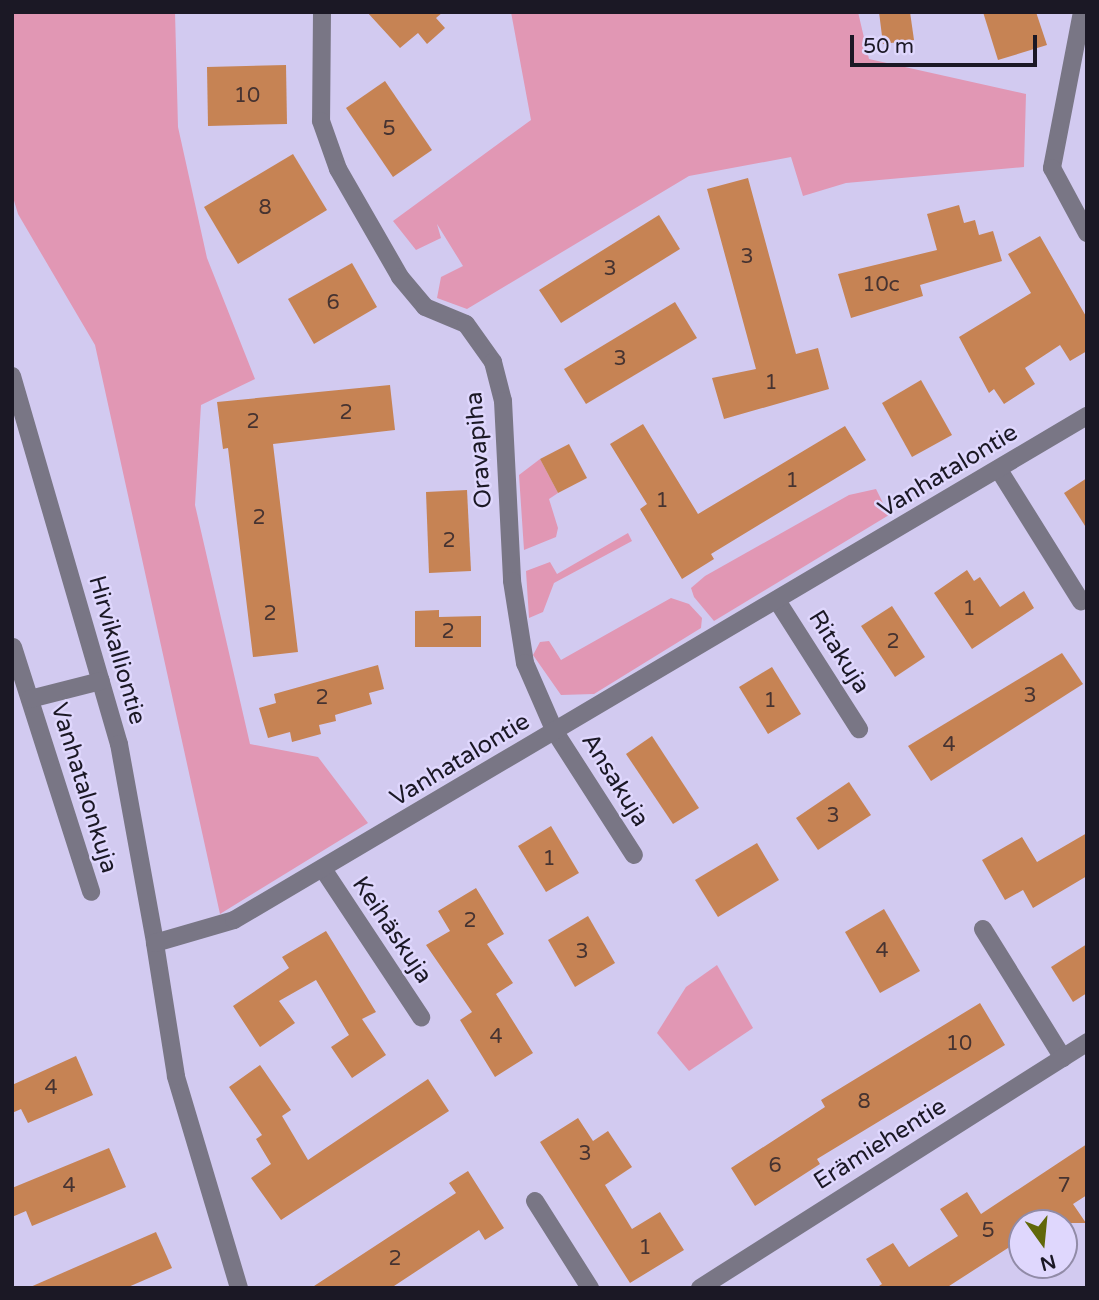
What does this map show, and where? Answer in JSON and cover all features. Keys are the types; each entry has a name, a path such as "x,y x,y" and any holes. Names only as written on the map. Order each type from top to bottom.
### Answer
{"street":[{"name":"Oravapiha","path":"323,12 321,121 338,169 400,277 425,307 466,324 493,362 503,401 512,581 525,663 555,732"},
{"path":"1082,12 1052,168 1087,233"},
{"name":"Hirvikalliontie","path":"12,376 119,744 155,943"},
{"name":"Vanhatalontie","path":"155,943 234,920 778,602 1087,416"},
{"path":"999,470 1081,601"},
{"name":"Ritakuja","path":"778,602 859,729"},
{"name":"Vanhatalonkuja","path":"13,647 91,892"},
{"name":"Vanhatalonkuja","path":"30,699 101,681"},
{"name":"Ansakuja","path":"555,732 634,855"},
{"name":"Keihäskuja","path":"323,869 421,1017"},
{"path":"983,929 1063,1058"},
{"path":"155,943 176,1076 239,1288"},
{"name":"Erämiehentie","path":"700,1288 1087,1042"},
{"path":"535,1200 590,1288"}],"shaded area":[{"path":"12,12 175,12 178,127 207,258 255,379 201,405 195,505 250,744 318,757 368,823 220,914 95,345 18,214 12,194"},
{"path":"511,12 858,12 869,59 1026,94 1024,167 846,183 803,196 791,157 689,176 467,309 437,298 441,277 463,266 437,224 441,238 416,250 393,221 531,120"},
{"path":"540,459 558,493 549,499 558,528 556,537 524,550 519,475"},
{"path":"876,489 889,515 714,621 694,597 691,588 705,576 849,495"},
{"path":"628,533 632,541 554,583 543,612 529,618 526,571 550,562 557,574"},
{"path":"671,598 689,604 702,618 701,628 594,694 561,695 533,655 540,642 549,641 561,660"},
{"path":"717,965 753,1028 689,1071 657,1033 686,987"}],"building":[{"path":"367,12 443,12 436,18 445,28 427,44 418,33 400,48"},
{"path":"879,12 910,12 914,40 883,44"},
{"path":"983,12 1036,12 1047,45 998,60"},
{"path":"286,65 287,124 208,126 207,67"},
{"path":"385,81 432,150 393,177 346,108"},
{"path":"293,154 327,210 238,264 204,207"},
{"path":"748,178 796,354 818,348 829,389 724,419 712,378 756,369 707,189"},
{"path":"959,205 964,223 975,220 979,235 993,231 1002,261 920,285 923,296 851,318 838,274 937,250 927,214"},
{"path":"659,215 680,249 561,323 539,290"},
{"path":"1040,236 1087,318 1087,351 1070,361 1060,345 1025,368 1035,384 1004,404 994,389 989,393 959,337 1031,293 1008,254"},
{"path":"352,263 377,307 314,344 288,299"},
{"path":"675,302 697,338 586,404 564,369"},
{"path":"921,380 952,435 912,457 882,403"},
{"path":"390,385 395,430 273,444 298,652 253,657 228,448 223,449 217,402"},
{"path":"643,424 698,514 845,426 866,460 711,554 714,559 682,579 640,509 647,504 610,444"},
{"path":"569,444 587,478 558,493 540,459"},
{"path":"1087,478 1087,529 1064,493"},
{"path":"467,490 471,571 429,573 426,492"},
{"path":"967,570 974,581 980,577 1000,607 1024,591 1034,608 972,649 934,593"},
{"path":"892,606 925,657 895,677 861,626"},
{"path":"439,610 439,617 481,616 481,647 415,647 415,611"},
{"path":"1062,653 1083,684 931,781 908,746"},
{"path":"378,665 384,689 369,693 372,704 335,715 336,721 319,725 321,734 292,742 290,732 268,738 259,708 276,703 274,694"},
{"path":"772,667 801,714 768,734 739,687"},
{"path":"652,736 699,808 673,824 626,754"},
{"path":"849,782 871,815 818,850 796,818"},
{"path":"551,826 579,873 546,892 518,846"},
{"path":"1087,833 1087,876 1033,908 1023,890 1005,900 982,860 1022,837 1037,862"},
{"path":"757,843 779,880 718,917 695,880"},
{"path":"476,888 504,934 487,944 513,983 496,994 533,1053 495,1077 460,1020 472,1012 426,945 450,931 438,911"},
{"path":"884,909 920,971 880,993 845,932"},
{"path":"588,916 615,963 575,987 548,940"},
{"path":"326,931 376,1012 362,1019 386,1055 352,1078 331,1047 349,1035 316,980 279,1001 295,1023 260,1047 233,1006 289,968 282,957"},
{"path":"1087,944 1087,993 1073,1002 1051,967"},
{"path":"980,1003 1005,1045 817,1159 820,1164 755,1206 731,1168 825,1107 821,1100"},
{"path":"76,1056 93,1095 28,1123 21,1109 12,1113 12,1085"},
{"path":"260,1065 291,1110 282,1116 308,1160 428,1079 449,1111 281,1220 251,1178 271,1164 256,1139 262,1135 229,1087"},
{"path":"578,1118 593,1141 608,1131 632,1167 605,1185 632,1229 660,1212 684,1250 630,1283 540,1142"},
{"path":"1087,1144 1087,1195 1073,1204 1076,1209 1008,1209 1008,1248 946,1288 876,1288 882,1284 866,1259 893,1243 909,1267 958,1236 940,1209 967,1192 981,1214"},
{"path":"109,1148 126,1187 32,1226 26,1211 12,1217 12,1188"},
{"path":"468,1171 504,1228 485,1240 479,1230 391,1288 311,1288 456,1193 449,1183"},
{"path":"1078,1211 1086,1223 1078,1223"},
{"path":"156,1232 172,1268 126,1288 28,1288"}]}
